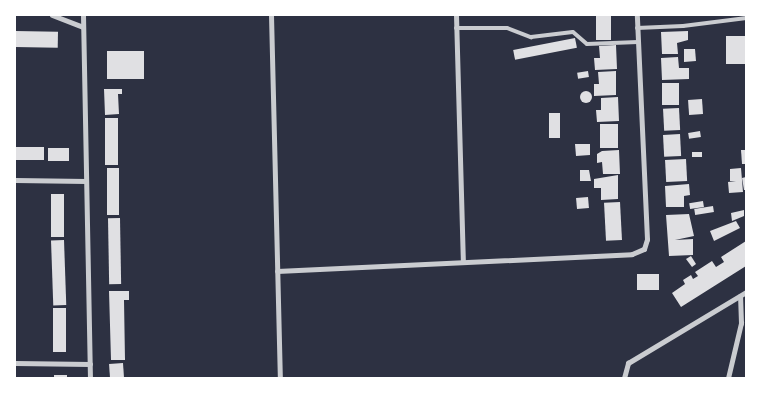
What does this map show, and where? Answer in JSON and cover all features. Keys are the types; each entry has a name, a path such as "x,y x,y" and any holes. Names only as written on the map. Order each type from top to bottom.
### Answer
{"street":[{"path":"52,15 83,27"},
{"path":"83,15 90,378"},
{"path":"271,15 280,378"},
{"path":"456,15 463,262"},
{"path":"277,271 632,254 644,248 647,240 637,15"},
{"path":"15,180 86,181"},
{"path":"624,378 628,363 746,292"},
{"path":"728,378 741,323 740,296"},
{"path":"15,363 90,364"}],"lane":[{"path":"637,28 683,26 746,18"},
{"path":"456,28 507,28 531,37 573,32 587,44 638,42"}],"building":[{"path":"596,15 611,15 611,40 596,40"},
{"path":"15,31 58,32 58,48 15,47"},
{"path":"688,31 688,40 677,43 678,54 662,54 661,32"},
{"path":"726,36 746,36 746,64 726,64"},
{"path":"575,38 577,48 515,60 513,50"},
{"path":"616,45 617,69 595,70 594,58 600,58 599,46"},
{"path":"684,49 695,49 696,61 684,62"},
{"path":"107,51 144,51 144,79 107,79"},
{"path":"678,57 679,68 689,68 689,79 662,80 661,58"},
{"path":"588,71 589,77 578,79 577,73"},
{"path":"616,71 616,95 594,96 594,84 599,84 598,72"},
{"path":"662,83 679,83 679,105 662,105"},
{"path":"104,89 122,89 122,94 118,94 119,114 105,115"},
{"path":"584,91 588,91 592,97 588,103 584,103 580,99 580,95"},
{"path":"618,97 619,121 597,122 596,110 601,110 601,98"},
{"path":"702,99 703,114 689,115 688,100"},
{"path":"679,108 680,130 664,131 663,109"},
{"path":"549,113 560,113 560,138 549,138"},
{"path":"105,118 118,118 118,165 105,165"},
{"path":"600,124 618,124 618,148 600,148"},
{"path":"700,131 701,137 689,139 688,133"},
{"path":"680,134 681,156 664,157 663,135"},
{"path":"575,144 590,144 590,155 576,156"},
{"path":"15,147 44,147 44,160 15,160"},
{"path":"48,148 69,148 69,161 48,161"},
{"path":"619,150 620,174 603,174 602,162 597,163 597,154 602,151"},
{"path":"741,150 746,150 746,164 742,164"},
{"path":"692,152 702,152 702,157 692,157"},
{"path":"686,159 687,181 666,182 665,160"},
{"path":"107,168 119,168 119,215 107,215"},
{"path":"741,168 743,192 729,193 728,182 736,181 730,181 730,169"},
{"path":"580,170 589,170 591,181 580,181"},
{"path":"618,175 618,199 601,200 601,188 594,188 594,179"},
{"path":"746,177 746,190 744,190 742,178"},
{"path":"689,184 690,195 684,196 684,207 666,207 665,186"},
{"path":"51,194 64,194 64,237 51,237"},
{"path":"588,197 589,208 577,209 576,198"},
{"path":"703,201 704,207 690,209 689,203"},
{"path":"620,202 622,240 606,241 604,203"},
{"path":"713,206 714,212 695,215 694,209"},
{"path":"744,210 744,216 732,221 731,213"},
{"path":"689,214 694,236 675,240 693,239 693,255 669,256 666,215"},
{"path":"108,218 120,218 121,284 109,284"},
{"path":"736,221 740,228 714,241 710,231"},
{"path":"51,240 64,240 66,305 53,305"},
{"path":"746,241 746,266 681,307 672,293 685,284 683,280 691,275 693,279 698,276 695,272 712,261 716,267 724,262 721,257"},
{"path":"691,256 696,264 692,267 686,259"},
{"path":"637,274 659,274 659,290 637,290"},
{"path":"109,291 129,291 129,300 124,300 125,360 111,360"},
{"path":"53,308 66,308 66,352 53,352"},
{"path":"123,363 124,378 110,378 109,364"},
{"path":"54,375 67,375 67,378 54,378"}]}
